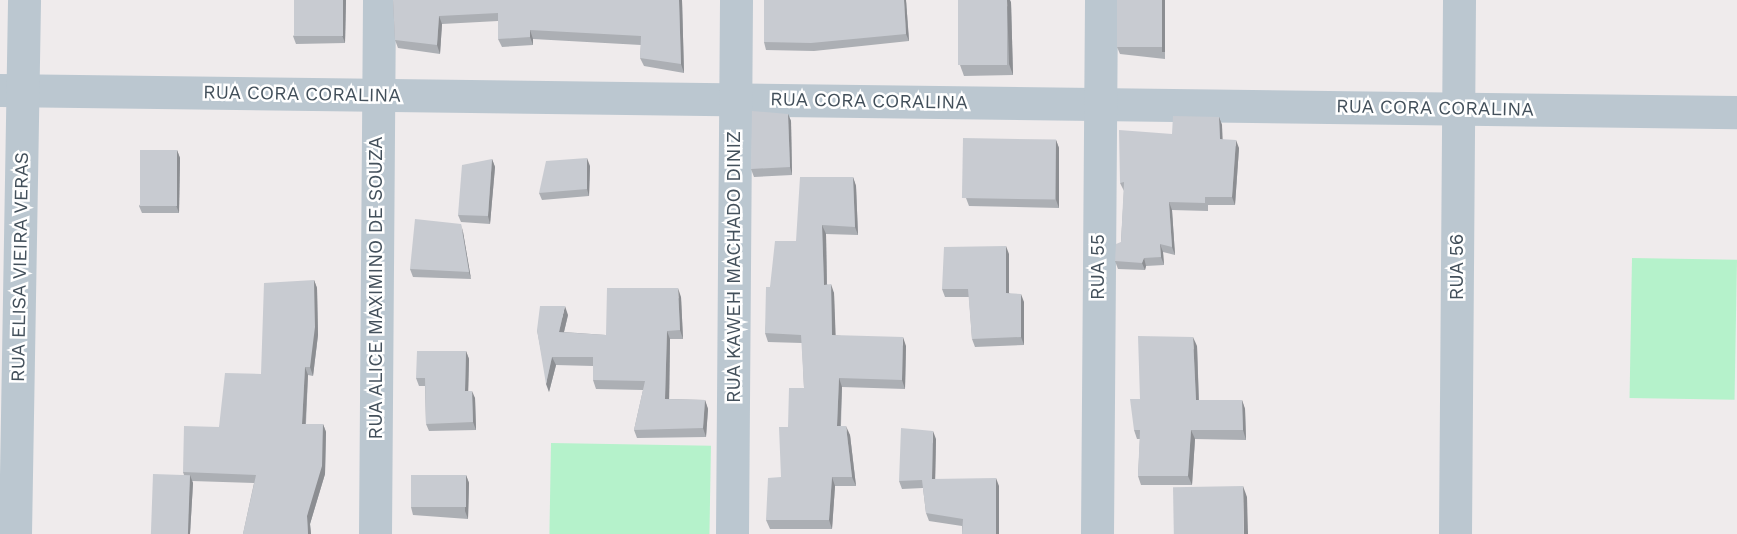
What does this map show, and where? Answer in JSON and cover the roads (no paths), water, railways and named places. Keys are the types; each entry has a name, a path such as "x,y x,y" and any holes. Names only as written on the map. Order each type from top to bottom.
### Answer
{"street":[{"name":"RUA ELISA VIEIRA VERAS","path":"15,534 11,90 24,0"},
{"name":"RUA ALICE MAXIMINO DE SOUZA","path":"375,534 379,0"},
{"name":"RUA KAWEH MACHADO DINIZ","path":"732,534 736,0"},
{"name":"RUA 55","path":"1097,534 1101,0"},
{"name":"RUA 56","path":"1455,534 1459,0"},
{"name":"RUA CORA CORALINA","path":"11,90 1737,111"}]}
